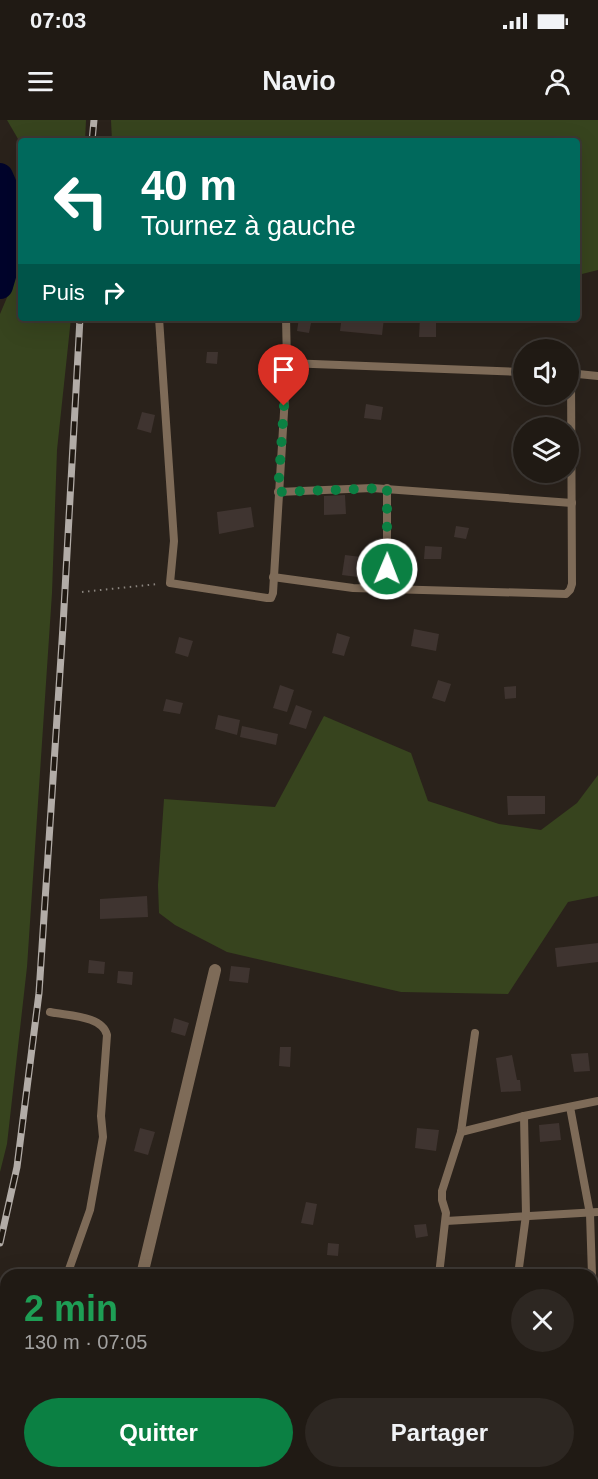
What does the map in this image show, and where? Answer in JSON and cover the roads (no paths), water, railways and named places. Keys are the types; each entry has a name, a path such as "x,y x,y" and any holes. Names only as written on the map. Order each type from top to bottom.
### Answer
{"street":[{"path":"143,1269 215,970"}],"lane":[{"path":"159,321 174,541 170,583 267,598 271,598 273,594 287,363 286,321"},
{"path":"287,363 513,372"},
{"path":"579,374 598,376"},
{"path":"273,577 353,588 566,594 570,591 572,584 570,405"},
{"path":"278,492 387,488 572,503"},
{"path":"387,488 387,589"},
{"path":"50,1012 91,1020 102,1026 107,1035 101,1116 103,1137 90,1210 69,1269"},
{"path":"440,1269 446,1221 442,1191 461,1132 475,1033"},
{"path":"461,1132 598,1101"},
{"path":"570,1107 594,1213 592,1269"},
{"path":"519,1269 526,1215 524,1116"},
{"path":"446,1221 594,1213"}],"waterway":[{"path":"0,176 7,192 7,262 0,286"}],"railway":[{"path":"92,138 94,120"},
{"path":"0,1243 17,1167 39,993 80,321"}]}
